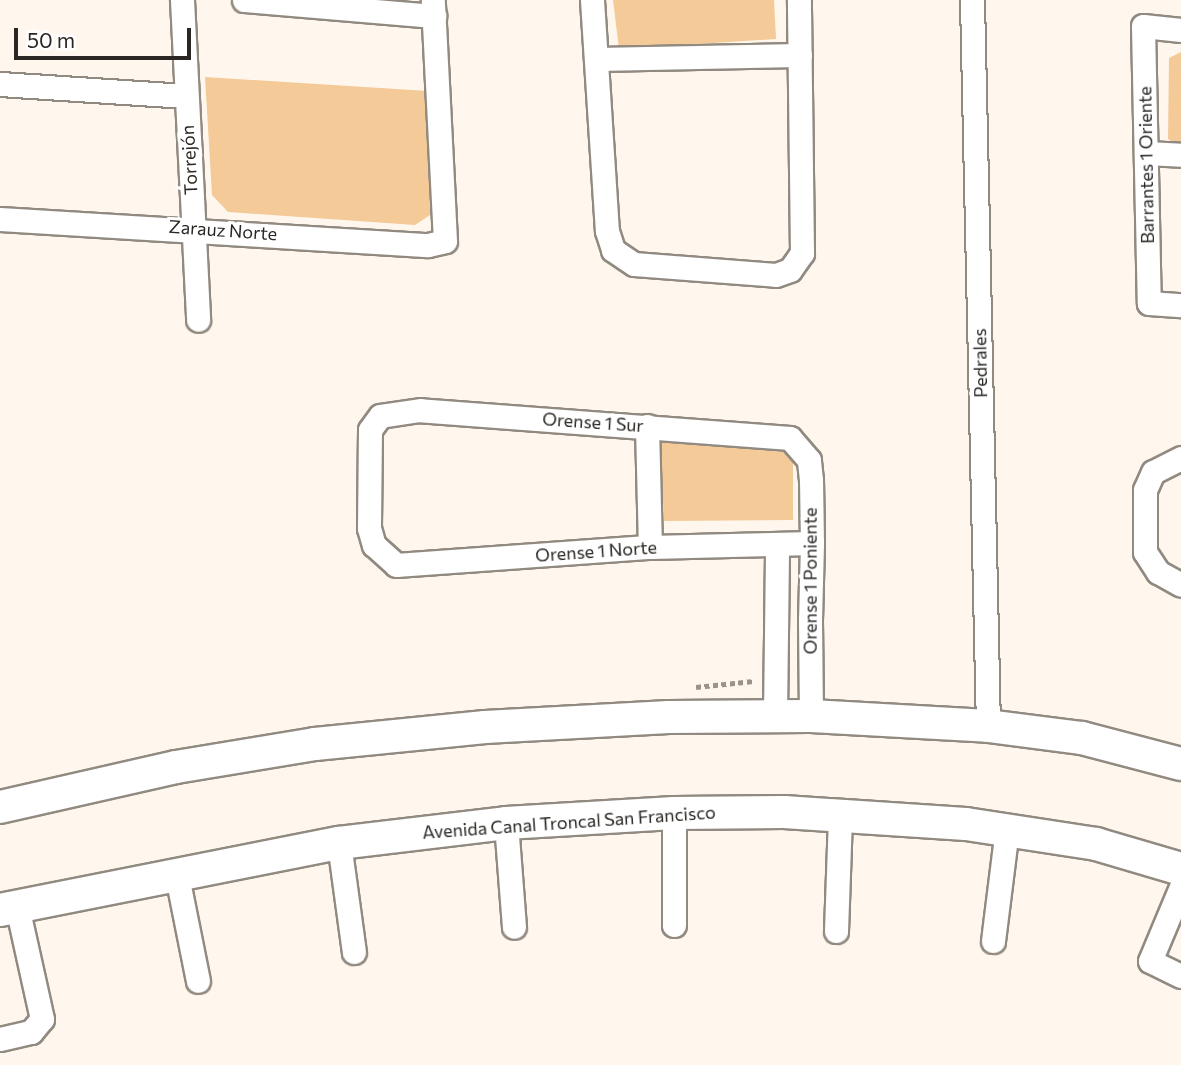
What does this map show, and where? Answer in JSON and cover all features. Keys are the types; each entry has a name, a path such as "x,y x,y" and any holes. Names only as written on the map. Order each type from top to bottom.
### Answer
{"street":[{"name":"Torrejón","path":"182,0 198,320"},
{"path":"244,0 433,8"},
{"path":"592,0 607,238 619,257 634,264 776,275 796,264 803,242 799,0"},
{"name":"Pedrales","path":"972,0 988,726"},
{"name":"Zarauz Norte","path":"0,219 192,228 428,245 445,242 433,8"},
{"name":"Barrantes 1 Oriente","path":"1181,30 1143,26 1149,303 1181,305"},
{"path":"596,59 800,55"},
{"path":"0,84 186,96"},
{"path":"1146,153 1181,155"},
{"name":"Orense 1 Sur","path":"383,557 369,528 368,446 380,416 420,410 768,434 790,438 803,448"},
{"path":"647,425 650,547"},
{"name":"Orense 1 Poniente","path":"803,448 809,460 812,543 811,716"},
{"path":"1181,458 1153,472 1145,490 1145,552 1158,572 1181,585"},
{"name":"Orense 1 Norte","path":"383,557 411,565 650,547 812,543"},
{"name":"Orense 1 Poniente","path":"775,716 777,544"},
{"path":"0,807 176,767 388,736 571,721 811,716 988,726 1082,738 1181,764"},
{"path":"674,813 674,925"},
{"name":"Avenida Canal Troncal San Francisco","path":"9,908 176,872 339,843 506,823 674,813 840,815 1007,829 1117,849 1181,869"},
{"path":"836,931 840,815"},
{"path":"506,823 514,927"},
{"path":"993,941 1007,829"},
{"path":"339,843 354,952"},
{"path":"176,872 198,981"},
{"path":"1181,887 1150,961 1181,976"},
{"path":"0,1039 31,1032 42,1018 9,908"}],"shaded area":[{"path":"613,0 774,0 776,39 619,49"},
{"path":"1181,52 1181,148 1168,139 1169,58"},
{"path":"205,77 428,91 430,215 415,225 228,212 212,195"},
{"path":"712,442 777,448 793,459 793,520 664,521 660,443"}]}
